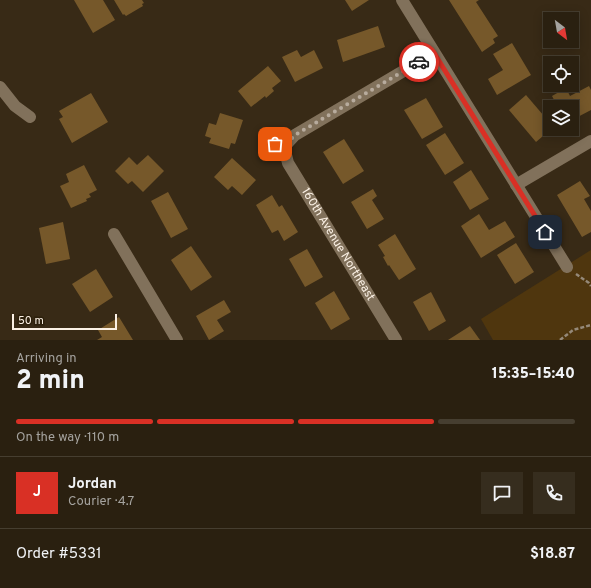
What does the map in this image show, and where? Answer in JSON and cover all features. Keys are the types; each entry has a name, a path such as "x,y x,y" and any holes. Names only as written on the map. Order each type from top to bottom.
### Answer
{"street":[{"path":"402,0 567,267"},
{"path":"271,143 284,147 295,135 434,53"},
{"path":"0,87 15,106 30,117"},
{"path":"516,185 591,141"},
{"name":"160th Avenue Northeast","path":"284,147 288,163 396,340"},
{"path":"114,234 176,340"}],"path":[{"path":"567,267 591,286"},
{"path":"560,340 573,330 591,325"}],"shaded area":[{"path":"591,250 591,340 493,340 481,319"}],"building":[{"path":"74,0 103,0 115,20 93,33"},
{"path":"114,0 142,0 144,3 142,4 143,6 126,16 124,14 123,15"},
{"path":"345,0 369,0 352,11"},
{"path":"449,0 479,0 476,2 498,36 493,39 495,43 482,52"},
{"path":"378,26 385,47 343,62 337,40"},
{"path":"512,43 531,75 497,95 488,79 503,70 493,54"},
{"path":"297,50 301,57 314,50 323,68 295,82 282,57"},
{"path":"268,66 281,81 272,88 274,91 266,98 265,96 251,107 238,91"},
{"path":"589,86 591,90 591,110 579,116 579,100 554,100 552,96 559,92 568,92 570,96"},
{"path":"91,93 108,122 72,143 59,119 63,117 59,111"},
{"path":"526,95 543,115 543,136 536,142 509,110"},
{"path":"426,98 443,127 422,139 404,110"},
{"path":"220,113 243,120 235,144 231,143 229,149 209,143 211,138 205,136 209,123 216,125"},
{"path":"445,133 464,163 445,175 426,145"},
{"path":"344,139 364,171 343,184 323,152"},
{"path":"148,155 164,171 143,192 132,181 128,184 115,171 129,157 137,165"},
{"path":"232,158 256,180 242,195 232,186 228,190 214,177"},
{"path":"84,165 97,190 89,194 91,197 86,199 87,201 71,208 60,186 69,182 66,174"},
{"path":"471,170 489,199 470,210 453,182"},
{"path":"580,181 590,196 584,199 591,211 591,232 582,237 557,195"},
{"path":"373,189 377,196 372,200 384,219 367,229 351,202"},
{"path":"168,192 188,229 171,238 151,201"},
{"path":"272,195 279,207 282,205 298,232 284,241 278,230 272,233 256,205"},
{"path":"479,214 489,230 505,221 515,237 481,258 461,226"},
{"path":"63,222 70,259 46,264 39,228"},
{"path":"395,234 416,269 399,280 389,265 388,266 383,257 385,256 378,245"},
{"path":"516,243 534,272 515,284 497,255"},
{"path":"191,246 212,277 191,291 171,260"},
{"path":"307,249 323,277 305,287 289,259"},
{"path":"96,269 113,297 90,312 72,284"},
{"path":"334,291 350,319 331,330 315,303"},
{"path":"431,292 446,321 429,331 413,302"},
{"path":"224,300 231,312 217,320 224,331 209,340 196,316"},
{"path":"119,317 133,340 97,340 102,337 98,330"},
{"path":"470,326 480,340 448,340"}],"way so far":[{"path":"275,144 284,147 295,135 419,62"}],"route":[{"path":"419,62 434,53 545,232"}]}
